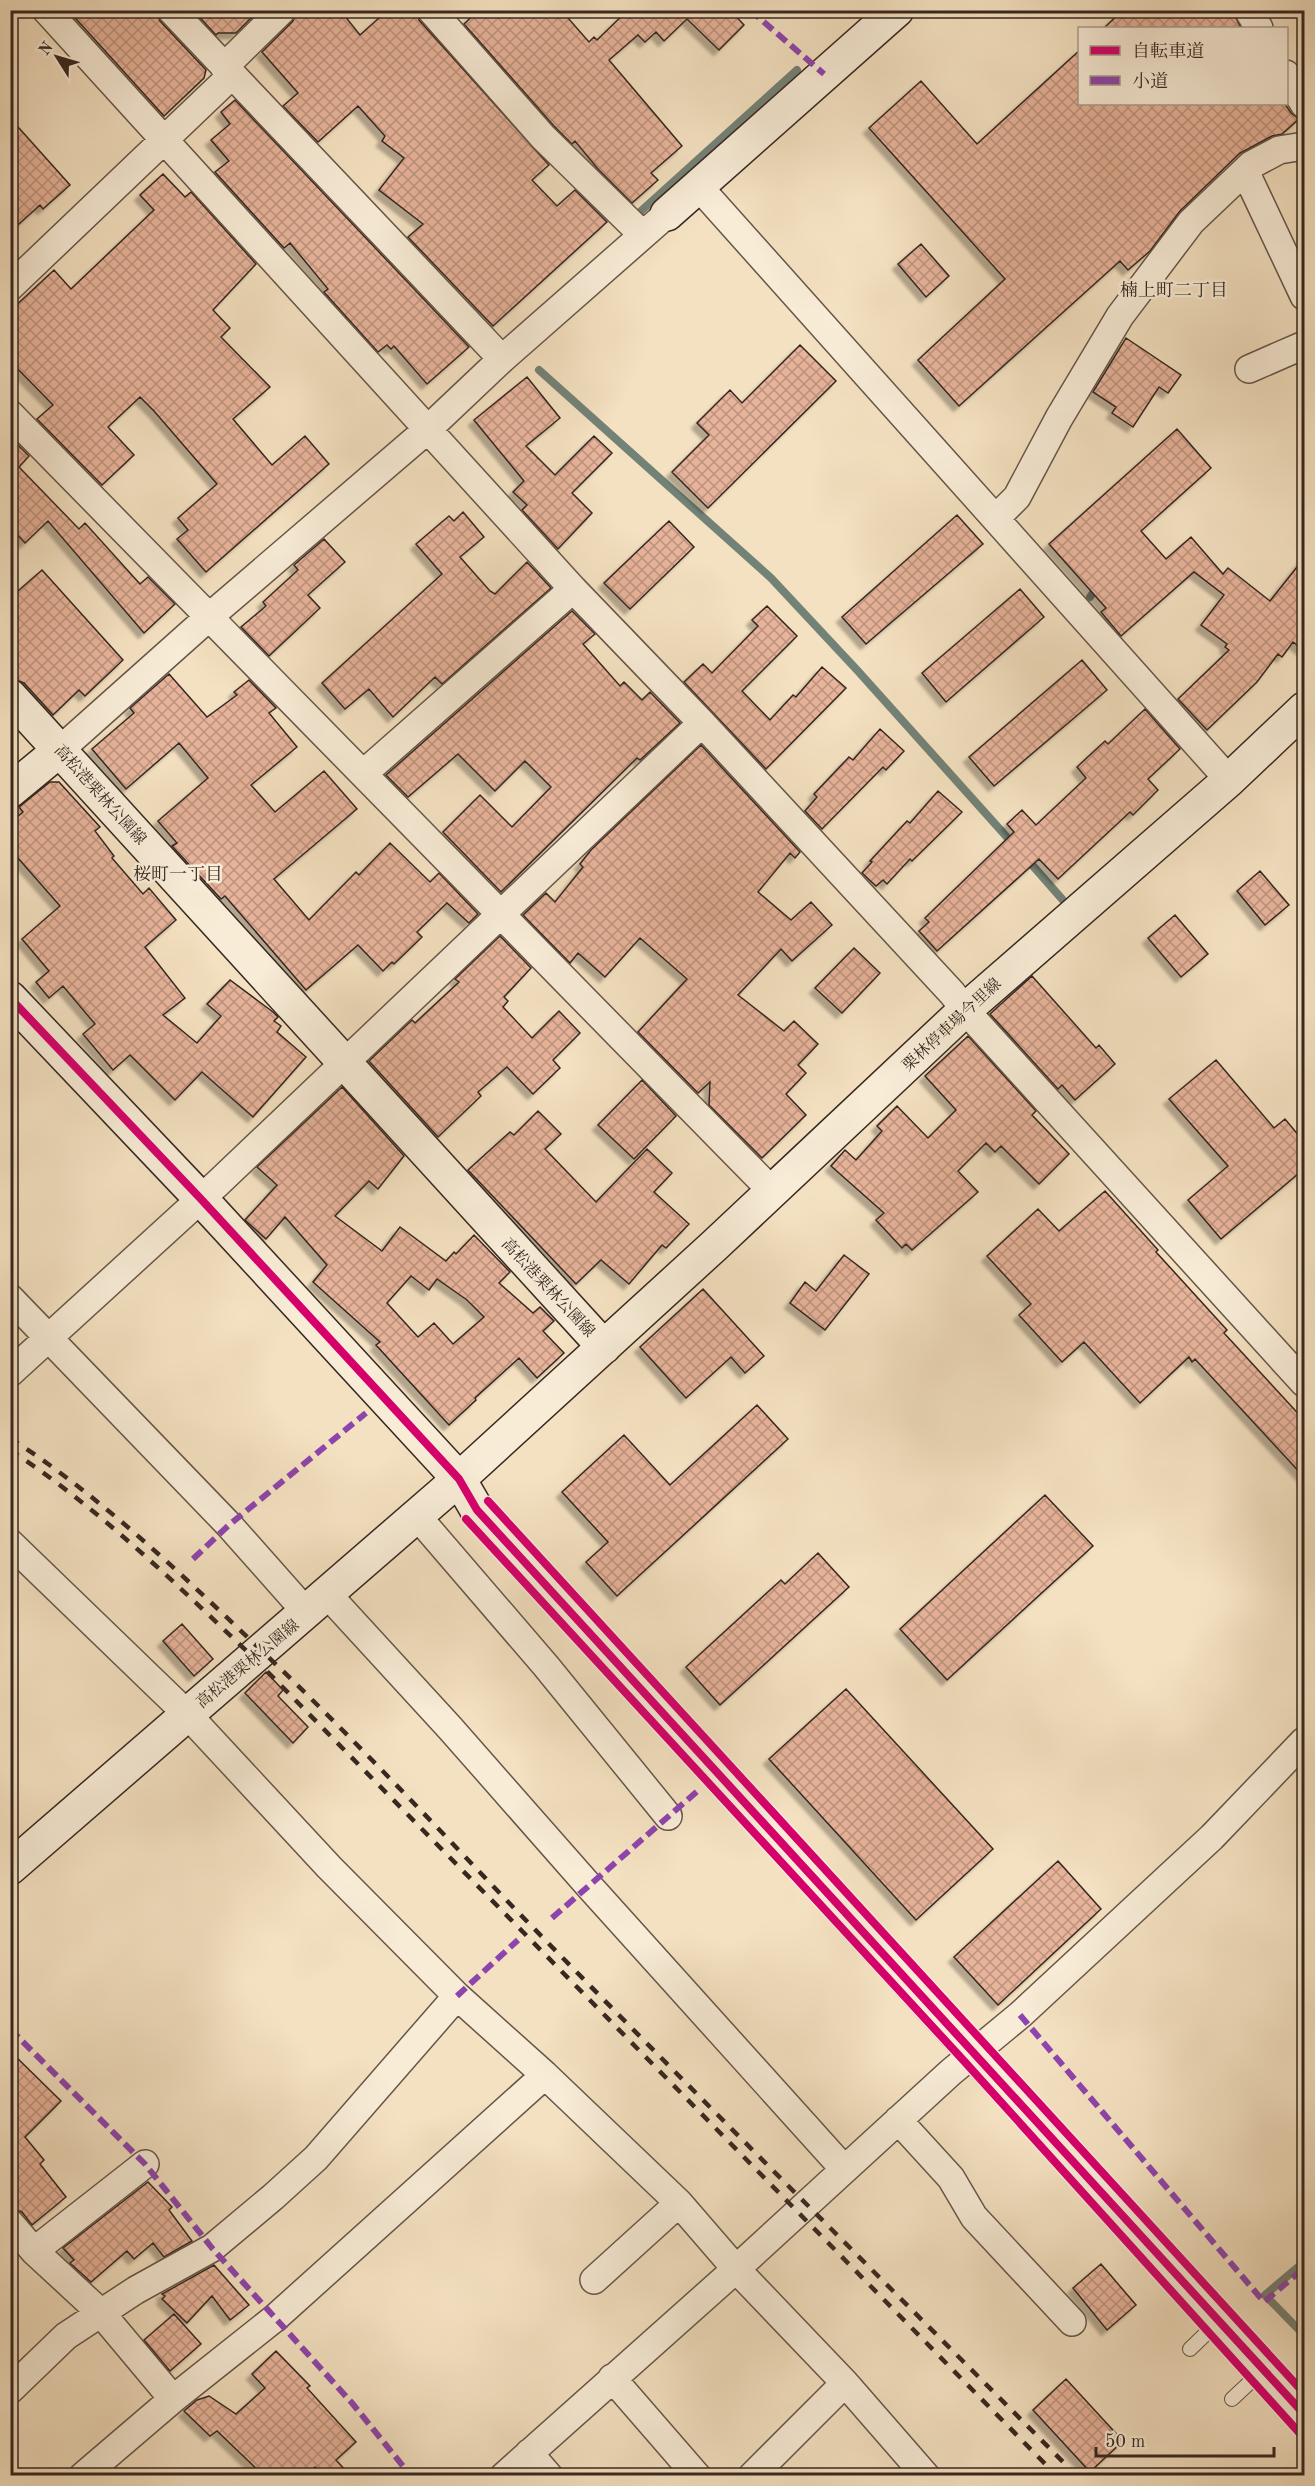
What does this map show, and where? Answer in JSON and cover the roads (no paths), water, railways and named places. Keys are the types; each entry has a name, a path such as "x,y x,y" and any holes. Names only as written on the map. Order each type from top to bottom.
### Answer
{"main road":[{"path":"667,214 897,10"},
{"name":"高松港栗林公園線","path":"10,696 61,749 604,1347 318,1604 10,1868"},
{"name":"栗林停車場今里線","path":"604,1347 965,1010 1229,780 1305,710"},
{"path":"10,791 61,749"},
{"path":"10,998 200,1198 459,1479 477,1510 1305,2414"}],"street":[{"path":"46,10 573,590 702,723 944,984 965,1010 1305,1383"},
{"path":"171,10 502,359"},
{"path":"10,287 165,139 282,10"},
{"path":"431,10 543,137 642,234"},
{"path":"1248,10 1258,27"},
{"path":"1288,76 1305,104"},
{"path":"996,518 1017,497 1059,418 1120,316 1191,222 1251,165 1279,150 1305,146"},
{"path":"1245,171 1305,296"},
{"path":"699,187 1229,780"},
{"path":"61,749 208,617 427,430 502,359 667,214"},
{"path":"1249,369 1305,345"},
{"path":"10,414 772,1191"},
{"path":"364,773 573,590"},
{"path":"10,1373 200,1198 702,723"},
{"path":"10,1298 229,1525 318,1604 450,1728 844,2169"},
{"path":"417,1516 546,1666 668,1816"},
{"path":"10,1543 187,1714 329,1867 457,1996 679,2203 736,2269 845,2383 926,2475"},
{"path":"504,2475 736,2269 898,2120 1020,2014 1212,1837 1305,1741"},
{"path":"10,2390 66,2336 136,2290 212,2248 273,2198 316,2158 457,1996"},
{"path":"83,2475 172,2399 275,2318 544,2075"},
{"path":"898,2120 951,2178 975,2217 1072,2322"},
{"path":"145,2164 19,2237 101,2313 172,2399"},
{"path":"594,2280 679,2203"},
{"path":"612,2378 697,2475"},
{"path":"752,2475 845,2383"},
{"path":"529,2453 549,2475"}],"lane":[{"path":"1190,2349 1219,2321"},
{"path":"1232,2399 1263,2369"}],"waterway":[{"path":"640,212 797,70"},
{"path":"539,370 771,578 1014,845"},
{"path":"1090,597 1098,586"},
{"path":"1026,858 1062,899"},
{"path":"1304,2262 1265,2295 1304,2335"}],"railway":[{"path":"10,1438 77,1486 141,1538 293,1681 653,2050 1077,2476"},
{"path":"10,1450 106,1522 254,1658 1057,2476"}],"district":[{"name":"楠上町二丁目","path":"1174,290"},
{"name":"桜町一丁目","path":"178,874"}]}
